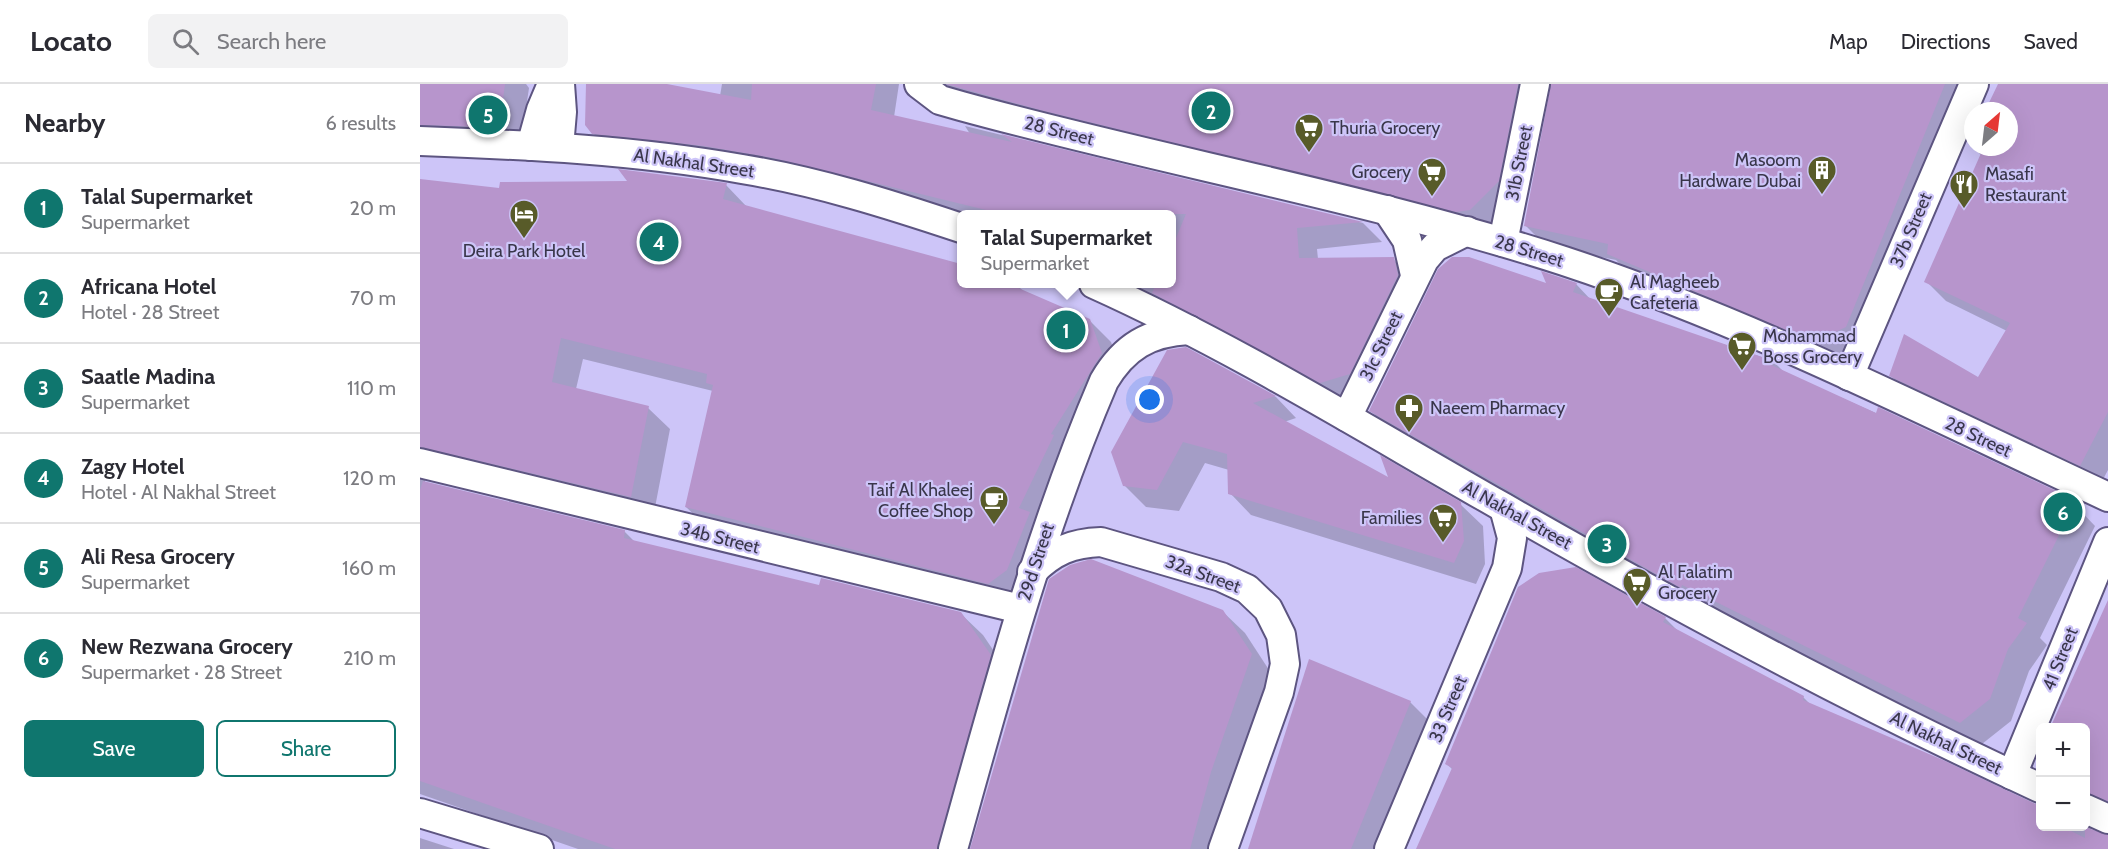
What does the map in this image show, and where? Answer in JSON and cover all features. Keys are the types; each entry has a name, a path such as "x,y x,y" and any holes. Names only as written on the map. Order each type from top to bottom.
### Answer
{"street":[{"path":"545,146 541,110 552,84"},
{"path":"545,146 562,112 560,84"},
{"name":"31b Street","path":"1503,242 1535,84"},
{"name":"37b Street","path":"1849,376 1974,84"},
{"name":"28 Street","path":"921,86 940,100 987,113 1387,210 1503,242 1693,308 1849,376 2108,497"},
{"name":"Al Nakhal Street","path":"420,141 611,151 742,169 861,197 957,227"},
{"path":"1387,210 1407,240 1415,275"},
{"name":"31c Street","path":"1347,417 1415,275 1436,247 1467,231"},
{"name":"Al Nakhal Street","path":"1102,288 1189,330 1347,417 1702,619 2036,786"},
{"name":"29d Street","path":"953,849 1020,609 1081,434 1114,363 1129,348 1147,337 1168,331 1189,330"},
{"name":"34b Street","path":"420,463 1020,609"},
{"name":"33 Street","path":"1389,849 1507,568 1512,538 1504,508"},
{"name":"33 Street","path":"1507,568 1532,548 1561,539"},
{"name":"32a Street","path":"1032,572 1046,558 1063,548 1082,543 1101,542 1221,577 1247,589 1268,609 1281,636 1283,674 1279,692 1224,849"},
{"name":"41 Street","path":"2012,775 2108,543"},
{"path":"2090,811 2108,819"},
{"path":"420,813 539,849"}],"building":[{"path":"420,84 505,84 503,99 492,125 486,127 420,125"},
{"path":"586,84 667,84 751,100 752,84 876,84 871,110 1012,142 1001,134 1363,222 1297,228 1299,258 1394,257 1398,275 1350,374 1320,383 1152,293 1154,288 1176,288 1176,238 1186,214 1176,214 1176,210 986,210 773,158 704,146 592,134 585,125"},
{"path":"946,84 1518,84 1499,181 1470,210 1456,212 1040,110"},
{"path":"1551,84 1945,84 1846,327 1814,342 1607,254 1608,244 1524,226"},
{"path":"1998,84 2108,84 2108,412 2080,466 1889,376 1904,334 1978,377 2010,323 1924,282 1980,156 2018,156 2018,102 1989,102"},
{"path":"618,169 727,183 723,199 957,263 957,288 1018,288 1090,319 1102,353 1051,434 1054,435 1019,508 1030,512 1007,570 988,584 685,507 713,385 706,383 707,374 561,338 552,382 649,406 631,497 420,447 420,179 499,188 500,182 627,181"},
{"path":"1452,257 1469,257 1546,283 1541,271 1577,283 1573,292 1762,357 1762,355 1774,360 1767,363 1876,413 1878,407 2065,495 2063,498 2075,503 2018,618 2027,623 2008,649 1990,699 1960,723 1682,585 1681,588 1369,411 1438,269"},
{"path":"1186,347 1276,396 1253,403 1388,477 1380,455 1461,502 1464,541 1454,563 1228,494 1227,454 1183,442 1157,490 1123,486 1111,452 1167,350"},
{"path":"423,481 625,530 624,538 819,585 821,578 961,612 991,655 937,849 615,849 420,781 420,490"},
{"path":"1091,559 1223,610 1252,654 1211,772 1190,849 970,849 1049,579 1070,565"},
{"path":"1576,567 1666,617 1663,622 1804,696 1803,700 1943,760 2036,804 2036,831 2071,831 2085,838 2085,831 2090,831 2090,829 2108,835 2108,849 1416,849 1452,768 1445,764 1518,587 1539,573"},
{"path":"2108,600 2108,801 2090,795 2090,723 2052,723"},
{"path":"1309,659 1411,701 1351,849 1248,849"}],"place":[{"name":"Africana Hotel","path":"1211,111"},
{"name":"Ali Resa Grocery","path":"488,115"},
{"name":"Thuria Grocery","path":"1309,154"},
{"name":"Masoom Hardware Dubai","path":"1822,196"},
{"name":"Grocery","path":"1432,198"},
{"name":"Masafi Restaurant","path":"1964,210"},
{"name":"Deira Park Hotel","path":"524,240"},
{"name":"Zagy Hotel","path":"659,242"},
{"name":"Al Magheeb Cafeteria","path":"1609,318"},
{"name":"Talal Supermarket","path":"1066,330"},
{"name":"Mohammad Boss Grocery","path":"1742,372"},
{"name":"Naeem Pharmacy","path":"1409,434"},
{"name":"New Rezwana Grocery","path":"2063,512"},
{"name":"Taif Al Khaleej Coffee Shop","path":"994,526"},
{"name":"Families","path":"1443,544"},
{"name":"Saatle Madina","path":"1607,544"},
{"name":"Al Falatim Grocery","path":"1637,608"}]}
